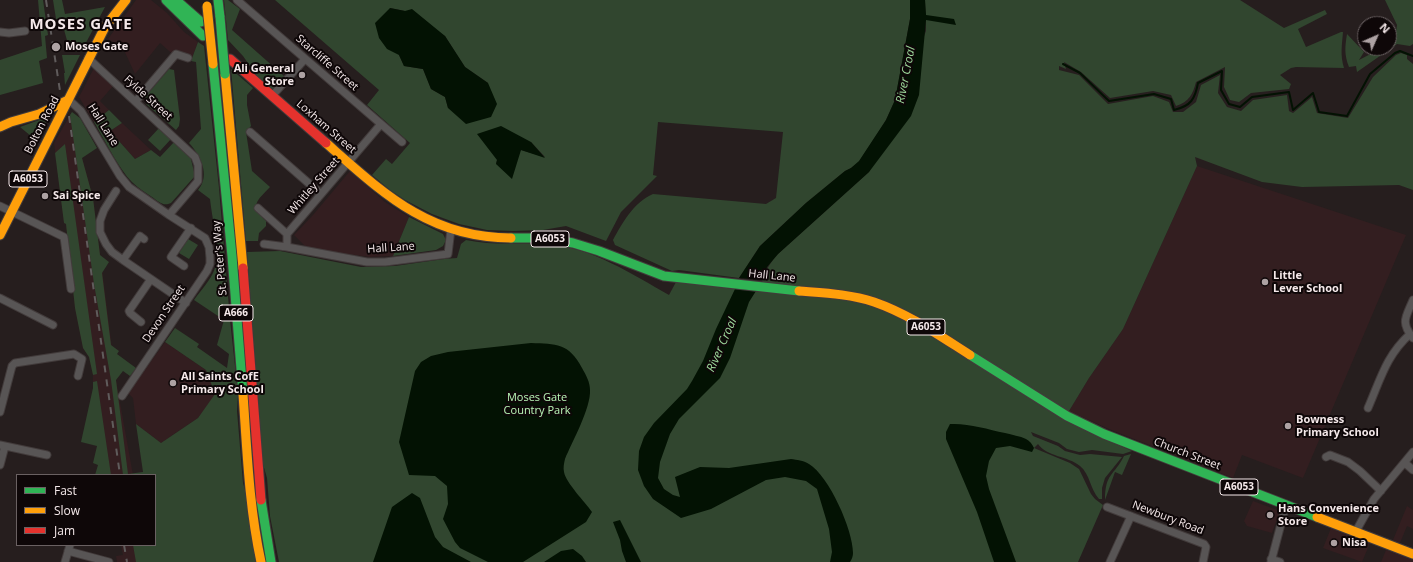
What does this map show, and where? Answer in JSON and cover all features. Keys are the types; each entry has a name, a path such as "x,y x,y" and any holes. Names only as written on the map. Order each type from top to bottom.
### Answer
{"main road":[{"path":"106,27 116,0"},
{"path":"106,27 126,0"},
{"path":"160,0 177,11"},
{"path":"166,0 203,36"},
{"path":"176,0 202,22"},
{"name":"St. Peter's Way","path":"218,0 242,251 261,499 271,562"},
{"name":"St. Peter's Way","path":"206,3 214,64 231,249 250,486 256,538 261,562"},
{"name":"Bolton Road","path":"0,234 88,58 106,27"},
{"name":"Loxham Street","path":"229,49 251,77"},
{"name":"Loxham Street","path":"230,60 386,194"},
{"path":"0,127 11,122 39,114 68,100"},
{"path":"39,114 50,116 56,123"},
{"name":"Hall Lane","path":"386,194 418,215 451,229 489,236 540,238 576,243 604,252 648,272 664,276 767,288 838,294 874,302 913,319 1067,416"},
{"name":"Church Street","path":"1067,416 1104,434 1413,554"}],"street":[{"name":"Starcliffe Street","path":"237,0 402,142"},
{"path":"0,32 9,33 16,29 25,31"},
{"path":"136,102 176,54 188,58"},
{"name":"Fylde Street","path":"88,58 193,153 198,165 198,182 169,215"},
{"path":"272,96 305,59"},
{"name":"Hall Lane","path":"68,100 81,111 120,176 129,187 169,215 202,235 207,241"},
{"name":"Whitley Street","path":"287,234 381,124"},
{"path":"250,132 322,194"},
{"path":"116,191 104,210 100,226 103,238 108,248 123,260 186,302"},
{"path":"0,206 64,237 71,289"},
{"path":"258,208 287,234 287,247"},
{"path":"184,266 171,257 191,228"},
{"name":"Hall Lane","path":"264,244 366,262 385,262 448,254 451,229"},
{"path":"123,260 140,236 144,239"},
{"name":"Devon Street","path":"122,396 207,271 210,264 209,247 207,241"},
{"path":"141,322 129,311 151,279"},
{"path":"0,298 53,325"},
{"path":"1368,408 1390,358 1400,344 1412,336 1407,329 1405,322 1413,300"},
{"path":"0,412 2,393 12,366 15,363 74,354 82,359 78,376"},
{"path":"0,465 2,446 47,455"},
{"path":"1356,531 1368,507 1413,452"},
{"path":"1326,457 1330,455 1348,462 1381,491"},
{"path":"1405,463 1413,470"},
{"path":"1280,562 1271,560 1286,505"},
{"name":"Newbury Road","path":"1107,507 1204,544 1206,547 1203,562"},
{"path":"1110,562 1131,516"},
{"path":"65,562 69,548 111,561"}],"shaded area":[{"path":"136,0 151,0 167,13 184,32 198,42 191,61 177,58 160,43 135,74 123,48 108,39"},
{"path":"94,68 113,86 100,101 109,110 94,122 79,97"},
{"path":"72,112 81,154 93,198 116,380 133,474 106,474 93,388 93,375 89,357 83,348 75,308 66,224 64,223 54,143"},
{"path":"122,123 151,150 135,159 110,131"},
{"name":"Little Lever School","path":"1197,166 1406,235 1303,478 1242,455 1233,478 1109,429 1069,411 1089,378 1123,329"},
{"path":"350,171 385,202 409,217 393,256 370,257 306,247 294,235"},
{"name":"All Saints CofE Primary School","path":"165,342 206,370 216,394 198,418 161,443 136,424 133,398 128,393"},
{"path":"1253,501 1280,511 1272,533 1247,526 1244,521"},
{"path":"1407,506 1413,510 1413,529 1407,526 1400,543 1393,540"},
{"path":"1331,528 1370,543 1362,562 1323,548"},
{"path":"121,546 139,546 142,562 117,562 116,556 123,555"},
{"path":"1386,550 1398,553 1413,560 1413,562 1381,562"}],"green space":[{"path":"38,0 43,0 48,35 45,36 47,58 39,61 43,83 0,95 0,60 42,46"},
{"path":"53,0 62,0 65,14 105,7 81,52 70,51 61,19 56,19"},
{"path":"224,0 228,0 240,9 232,30 284,76 271,91 228,40"},
{"path":"275,0 910,0 910,19 895,100 886,120 859,162 845,171 806,203 760,246 739,278 679,270 672,271 615,245 613,240 634,208 640,202 653,194 766,204 776,198 783,132 658,122 653,175 657,176 621,212 606,241 566,226 543,230 487,230 459,224 432,214 405,200 372,175 386,159 392,164 410,143 367,105 379,90","holes":["390,8 405,11 445,36 465,67 488,83 448,108 445,97 431,89 423,69 404,66 399,55","531,142 545,157 521,150 496,164 497,160"]},
{"name":"Moses Gate Country Park","path":"925,0 1240,0 1284,28 1325,10 1327,14 1298,29 1306,47 1343,32 1342,54 1344,68 1291,68 1280,75 1291,84 1289,89 1251,93 1239,102 1230,100 1224,87 1225,67 1196,82 1190,97 1176,106 1171,95 1153,91 1110,98 1081,72 1064,62 1066,69 1059,66 1059,70 1079,75 1108,104 1153,96 1169,102 1173,112 1183,112 1196,102 1201,85 1220,75 1218,93 1227,107 1241,111 1253,100 1287,95 1289,111 1293,113 1312,97 1317,113 1348,118 1373,77 1397,55 1401,53 1407,55 1407,59 1413,64 1413,190 1399,185 1302,187 1262,182 1195,157 1197,166 1123,329 1089,378 1069,411 1097,435 1132,451 1123,454 1092,450 1079,452 1067,449 1059,443 1031,432 1033,436 1058,446 1065,451 1080,455 1090,454 1122,457 1105,478 1102,488 1102,499 1099,499 1086,473 1080,466 1070,460 1047,452 1038,444 1034,448 1070,463 1079,469 1091,494 1103,505 1078,562 279,562 270,516 267,478 263,464 247,252 280,251 361,267 395,266 457,258 461,244 466,240 476,242 549,244 565,246 596,256 669,295 676,282 760,292 766,271 778,254 869,172 926,31"},
{"path":"1385,0 1413,0 1413,44 1410,46 1397,44 1397,16 1393,16"},
{"path":"1347,34 1357,45 1357,56 1362,56 1359,60 1367,56 1380,56 1357,72 1356,66 1349,67 1345,50"},
{"path":"198,42 204,46 238,393 237,411 243,483 247,497 256,562 136,562 133,546 156,546 156,474 128,474 143,472 136,424 161,443 198,418 215,394 206,370 165,342 175,328 199,344 197,347 227,368 229,354 217,345 224,320 194,300 208,281 215,268 217,253 210,199 198,190 204,178 204,172 197,153 189,143 201,129 196,62 191,61"},
{"path":"62,55 80,55 65,85 65,73"},
{"path":"169,69 174,70 180,119 179,126 176,130 146,104 145,97"},
{"path":"231,69 253,88 247,95 247,105 251,126 246,132 252,171 270,187 259,200 256,207 266,221 266,226 259,233 258,241 246,241"},
{"path":"109,110 122,123 110,131 135,159 151,150 160,157 175,141 190,155 195,176 171,203 163,204 159,202 134,184 122,170 94,122"},
{"path":"72,112 80,118 97,148 82,158 93,198 100,255 109,262 102,273 111,345 119,351 117,354 136,368 130,376 123,371 116,380 128,474 123,474 111,380 94,284 70,115"},
{"path":"42,119 45,120 46,123 37,141 20,127"},
{"path":"159,128 171,139 160,151 148,140"},
{"path":"65,144 97,374 93,375 89,357 83,348 75,308 66,224 64,223 55,153"},
{"path":"409,217 443,234 446,240 443,246 436,250 393,256"},
{"path":"188,239 198,245 189,259 179,253"},
{"path":"97,381 111,474 95,474 98,465 93,463 97,446 81,442 93,382"},
{"path":"1131,454 1122,475 1115,472 1105,500 1105,491 1108,479 1124,456"}],"water":[{"name":"River Croal","path":"910,0 925,0 926,15 954,19 956,25 926,20 919,95 911,116 869,172 778,254 767,267 762,280 739,278 760,246 806,203 859,161 886,120 895,100 910,19"},
{"path":"390,8 405,11 412,9 445,36 465,67 488,83 497,104 491,117 466,124 448,108 445,97 431,89 423,69 404,66 399,55 387,49 379,38 375,23"},
{"path":"501,126 531,142 545,158 521,150 512,179 496,164 497,160 477,134"},
{"name":"River Croal","path":"735,289 756,291 749,302 730,358 720,378 679,419 670,434 660,462 658,478 664,489 673,495 680,497 675,477 700,467 729,468 791,459 800,460 817,470 832,491 849,531 853,554 850,562 830,562 832,552 829,529 817,489 806,481 785,477 766,480 711,509 681,518 653,499 644,486 638,470 639,451 644,437 654,423 687,389 692,381 703,361"},
{"path":"531,343 561,346 567,349 577,360 589,381 590,397 588,406 565,459 564,472 568,481 592,512 586,522 523,562 488,562 460,548 455,542 443,519 448,504 447,486 435,476 409,475 399,442 415,371 421,362 431,356 448,352"},
{"path":"950,424 971,425 1019,436 1029,441 1034,448 1032,452 1010,446 996,448 989,461 986,476 989,489 1016,562 994,562 977,512 946,439 946,432"},
{"path":"412,493 420,498 435,537 443,547 471,562 373,562 392,507"},
{"path":"620,520 641,562 626,562 613,522"},
{"path":"573,549 582,556 586,562 544,562 561,551"}],"waterway":[{"path":"1063,64 1080,73 1109,101 1154,94 1171,99 1174,110 1188,104 1194,98 1198,83 1222,71 1221,90 1229,104 1240,107 1252,97 1289,92 1293,110 1313,93 1319,112 1347,116 1370,74 1395,53 1400,51 1413,56"}],"railway":[{"path":"46,0 60,91"},
{"path":"69,116 120,474"},
{"path":"124,546 127,562"}],"traffic: fast":[{"path":"166,0 203,36"},
{"path":"176,0 201,22"},
{"path":"218,0 220,17"},
{"path":"220,17 225,74"},
{"path":"213,64 232,256 243,394"},
{"path":"511,238 546,238 573,243 599,251 664,276 799,291"},
{"path":"970,355 1067,416 1104,434 1317,517"},
{"path":"261,500 271,562"}],"traffic: slow":[{"path":"0,235 105,27 126,0"},
{"path":"207,6 213,64"},
{"path":"225,74 243,268"},
{"path":"0,127 11,122 39,114 68,100"},
{"path":"326,143 367,179 388,195 431,221 456,230 482,236 511,238"},
{"path":"799,291 827,293 865,299 874,302 912,319 970,355"},
{"path":"243,394 251,499 261,562"},
{"path":"1317,517 1413,554"}],"traffic: jam":[{"path":"230,59 326,143"},
{"path":"243,268 261,500"}],"place":[{"name":"Moses Gate","path":"56,47"},
{"name":"Ali General Store","path":"302,75"},
{"name":"Sai Spice","path":"45,196"},
{"name":"Little Lever School","path":"1265,282"},
{"name":"All Saints CofE Primary School","path":"173,383"},
{"name":"Bowness Primary School","path":"1288,426"},
{"name":"Hans Convenience Store","path":"1270,515"},
{"name":"Nisa","path":"1334,543"}],"district":[{"name":"MOSES GATE","path":"81,25"}]}
